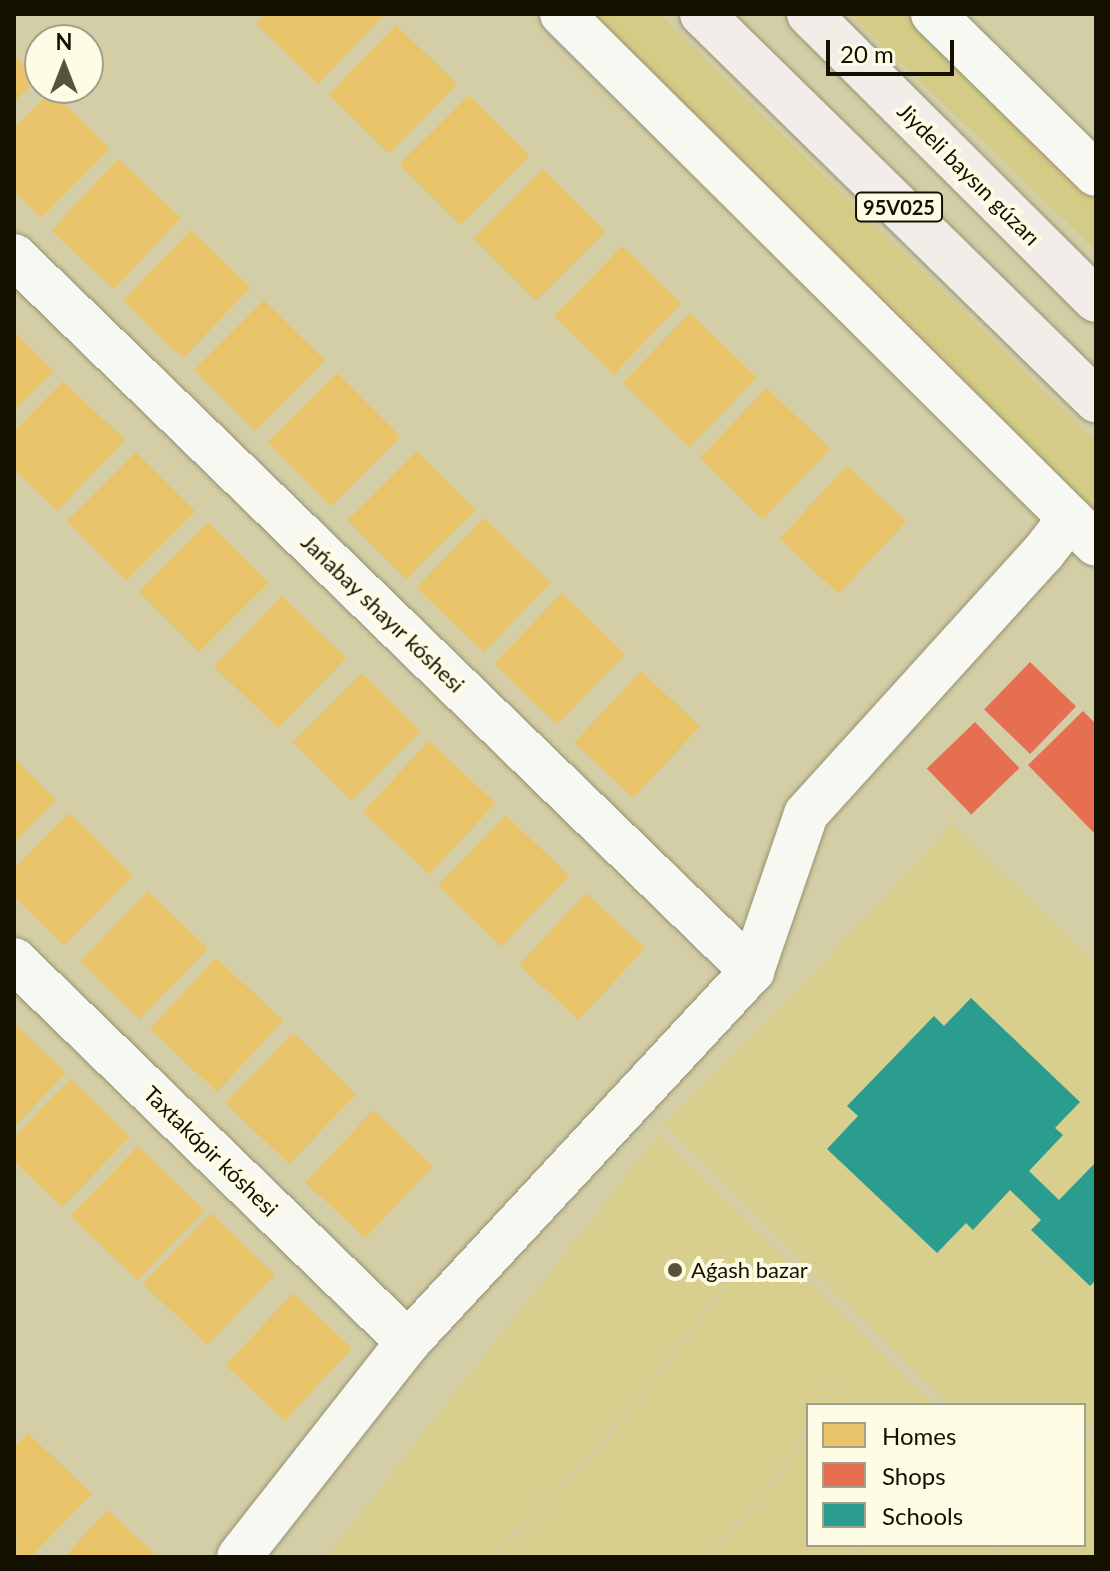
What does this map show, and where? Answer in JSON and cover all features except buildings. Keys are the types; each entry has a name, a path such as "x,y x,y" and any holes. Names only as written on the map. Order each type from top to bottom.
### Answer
{"main road":[{"name":"95V025","path":"702,14 1096,400"},
{"name":"Jiydeli baysın gúzarı","path":"809,14 1096,300"}],"street":[{"path":"239,1557 408,1342 752,971 806,814 1043,553 1083,531 562,14"},
{"path":"941,17 1096,174"},
{"name":"Jańabay shayır kóshesi","path":"14,256 752,971"},
{"name":"Taxtakópir kóshesi","path":"14,960 408,1342"}],"path":[{"path":"494,1557 624,1418 728,1281"},
{"path":"823,1403 838,1380"},
{"path":"707,1557 766,1493 806,1430"}],"shaded area":[{"path":"590,14 659,14 1096,442 1096,517"},
{"path":"850,14 905,14 1096,203 1096,250"},
{"path":"952,824 1096,963 1096,1420 1086,1431 1086,1403 947,1403 663,1124 812,975"},
{"name":"Aǵash bazar","path":"659,1134 933,1403 806,1403 806,1547 1086,1547 1086,1445 1096,1434 1096,1557 326,1557"}],"place":[{"name":"Aǵash bazar","path":"675,1270"}]}
